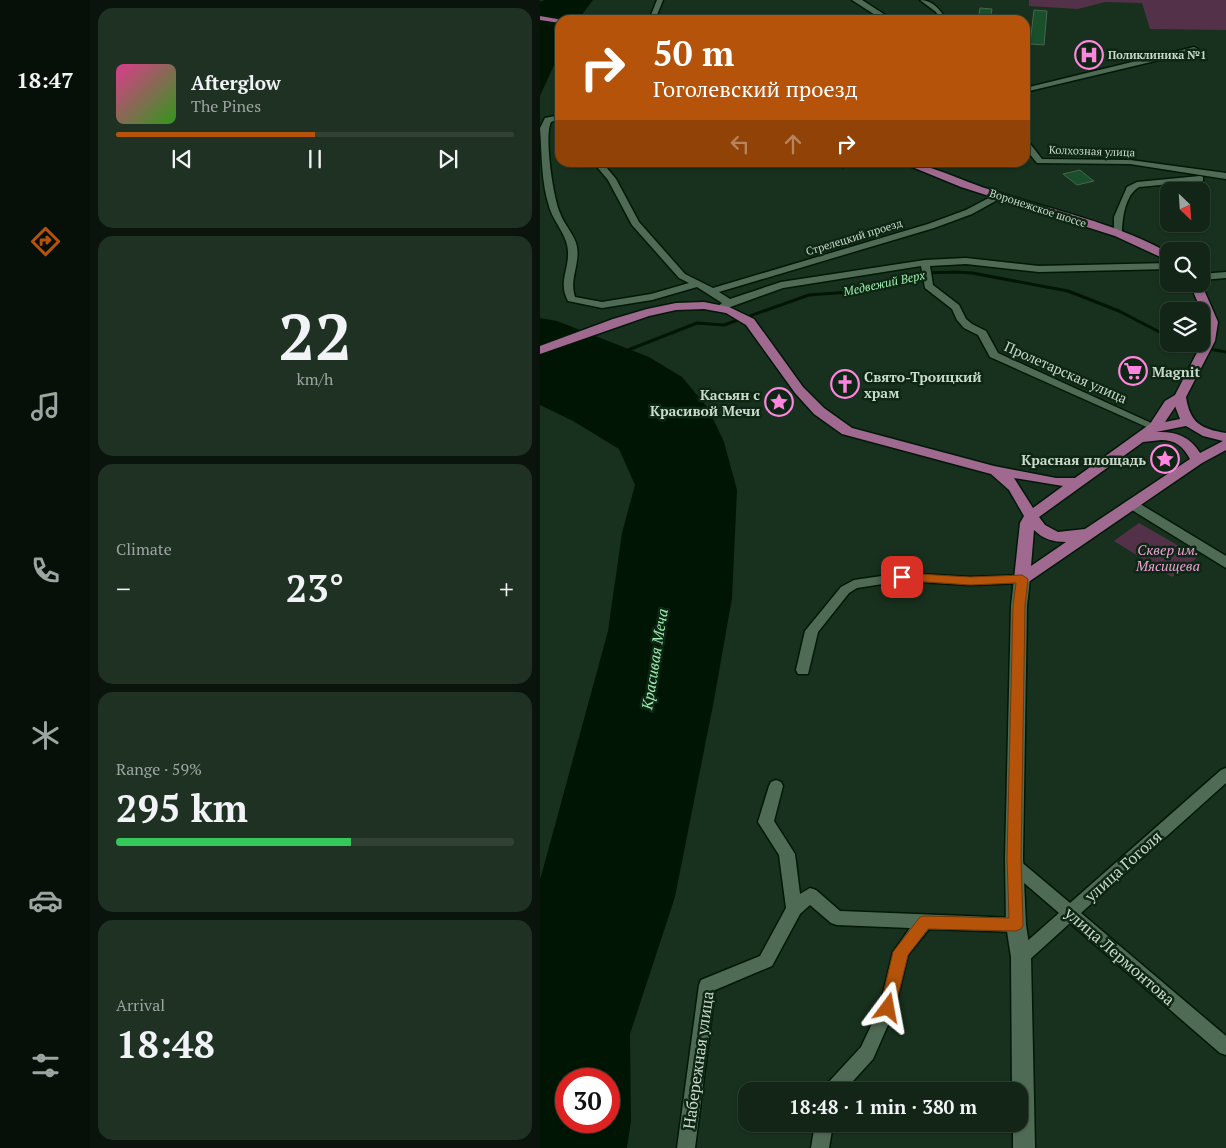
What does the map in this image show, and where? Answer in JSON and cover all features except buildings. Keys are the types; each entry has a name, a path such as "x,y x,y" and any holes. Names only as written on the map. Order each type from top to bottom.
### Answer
{"main road":[{"path":"856,0 881,15"},
{"path":"540,18 555,20"},
{"name":"Воронежское шоссе","path":"919,167 998,196 1118,234 1160,253"},
{"path":"1024,1148 1021,957 1016,925 1014,865 1019,606 1027,523 1030,517 1155,427 1170,404 1180,396 1209,341 1212,322 1199,292"},
{"path":"540,350 639,315 679,306 725,305 740,313 750,322 799,390 820,411 847,431 994,470 1056,482 1078,482"},
{"path":"1180,396 1180,403 1188,422 1203,432 1226,437"},
{"path":"1155,427 1188,422"},
{"path":"1197,460 1203,448 1203,432"},
{"path":"1138,439 1162,436 1181,439 1192,448 1197,460"},
{"path":"1022,579 1197,460 1226,444"},
{"path":"994,470 1014,487 1030,517 1042,530 1059,537 1077,536 1092,532"},
{"path":"1132,504 1226,563"}],"street":[{"path":"654,15 660,0"},
{"path":"923,0 941,15"},
{"path":"1030,89 1067,82 1194,49"},
{"path":"555,118 548,120 544,128 549,190 555,213 562,228 569,236 574,251 566,289 571,299 602,306 652,297 698,284"},
{"name":"Колхозная улица","path":"1030,148 1040,161 1130,162 1222,176"},
{"path":"601,167 612,179 635,223 682,276 712,291 725,305 781,285 925,263 966,261 1039,269 1160,266"},
{"path":"1118,234 1118,217 1130,189 1137,185 1222,176"},
{"name":"Стрелецкий проезд","path":"712,291 931,226 968,212 998,196"},
{"name":"Пролетарская улица","path":"925,263 928,286 956,307 962,320 968,326 982,333 994,354 1155,427"},
{"path":"1210,276 1226,275"},
{"path":"803,670 812,631 845,590 854,584 902,577 970,581 1022,579"},
{"name":"улица Гоголя","path":"1021,957 1226,774"},
{"path":"776,786 766,822 787,854 794,909"},
{"name":"улица Лермонтова","path":"1014,865 1226,1047"},
{"path":"794,909 810,895 837,918 1016,925"},
{"name":"Набережная улица","path":"686,1148 707,985 766,961 794,909"},
{"path":"840,1082 866,1053 888,1008 901,952 925,922"},
{"path":"820,1148 823,1132"}],"green space":[{"path":"1029,0 1226,0 1226,30 1150,29 1142,3 1105,2 1078,9 1029,6"},
{"name":"Сквер им. Мясищева","path":"1139,523 1198,557 1172,577 1114,541"}],"water":[{"path":"545,0 593,0 582,15 555,15 555,63 540,96 540,2"},
{"name":"Красивая Меча","path":"540,318 557,321 649,357 682,377 708,408 724,442 737,490 732,598 714,700 675,897 630,1034 631,1121 627,1148 540,1148 540,880 608,631 622,533 635,485 619,449 573,421 540,405"}],"waterway":[{"name":"Медвежий Верх","path":"623,352 697,323 724,325 809,295 850,292 877,287 926,273 972,273 1068,291 1119,311 1160,332"},
{"name":"Медвежий Верх","path":"1210,349 1226,352"}],"place":[{"name":"Поликлиника №1","path":"1089,55"},
{"name":"Magnit","path":"1133,371"},
{"name":"Свято-Троицкий храм","path":"845,384"},
{"name":"Касьян с Красивой Мечи","path":"779,402"},
{"name":"Красная площадь","path":"1165,459"}],"route":[{"path":"888,1008 901,952 925,922 1016,925 1014,858 1019,606 1022,579 970,581 902,577"}]}
